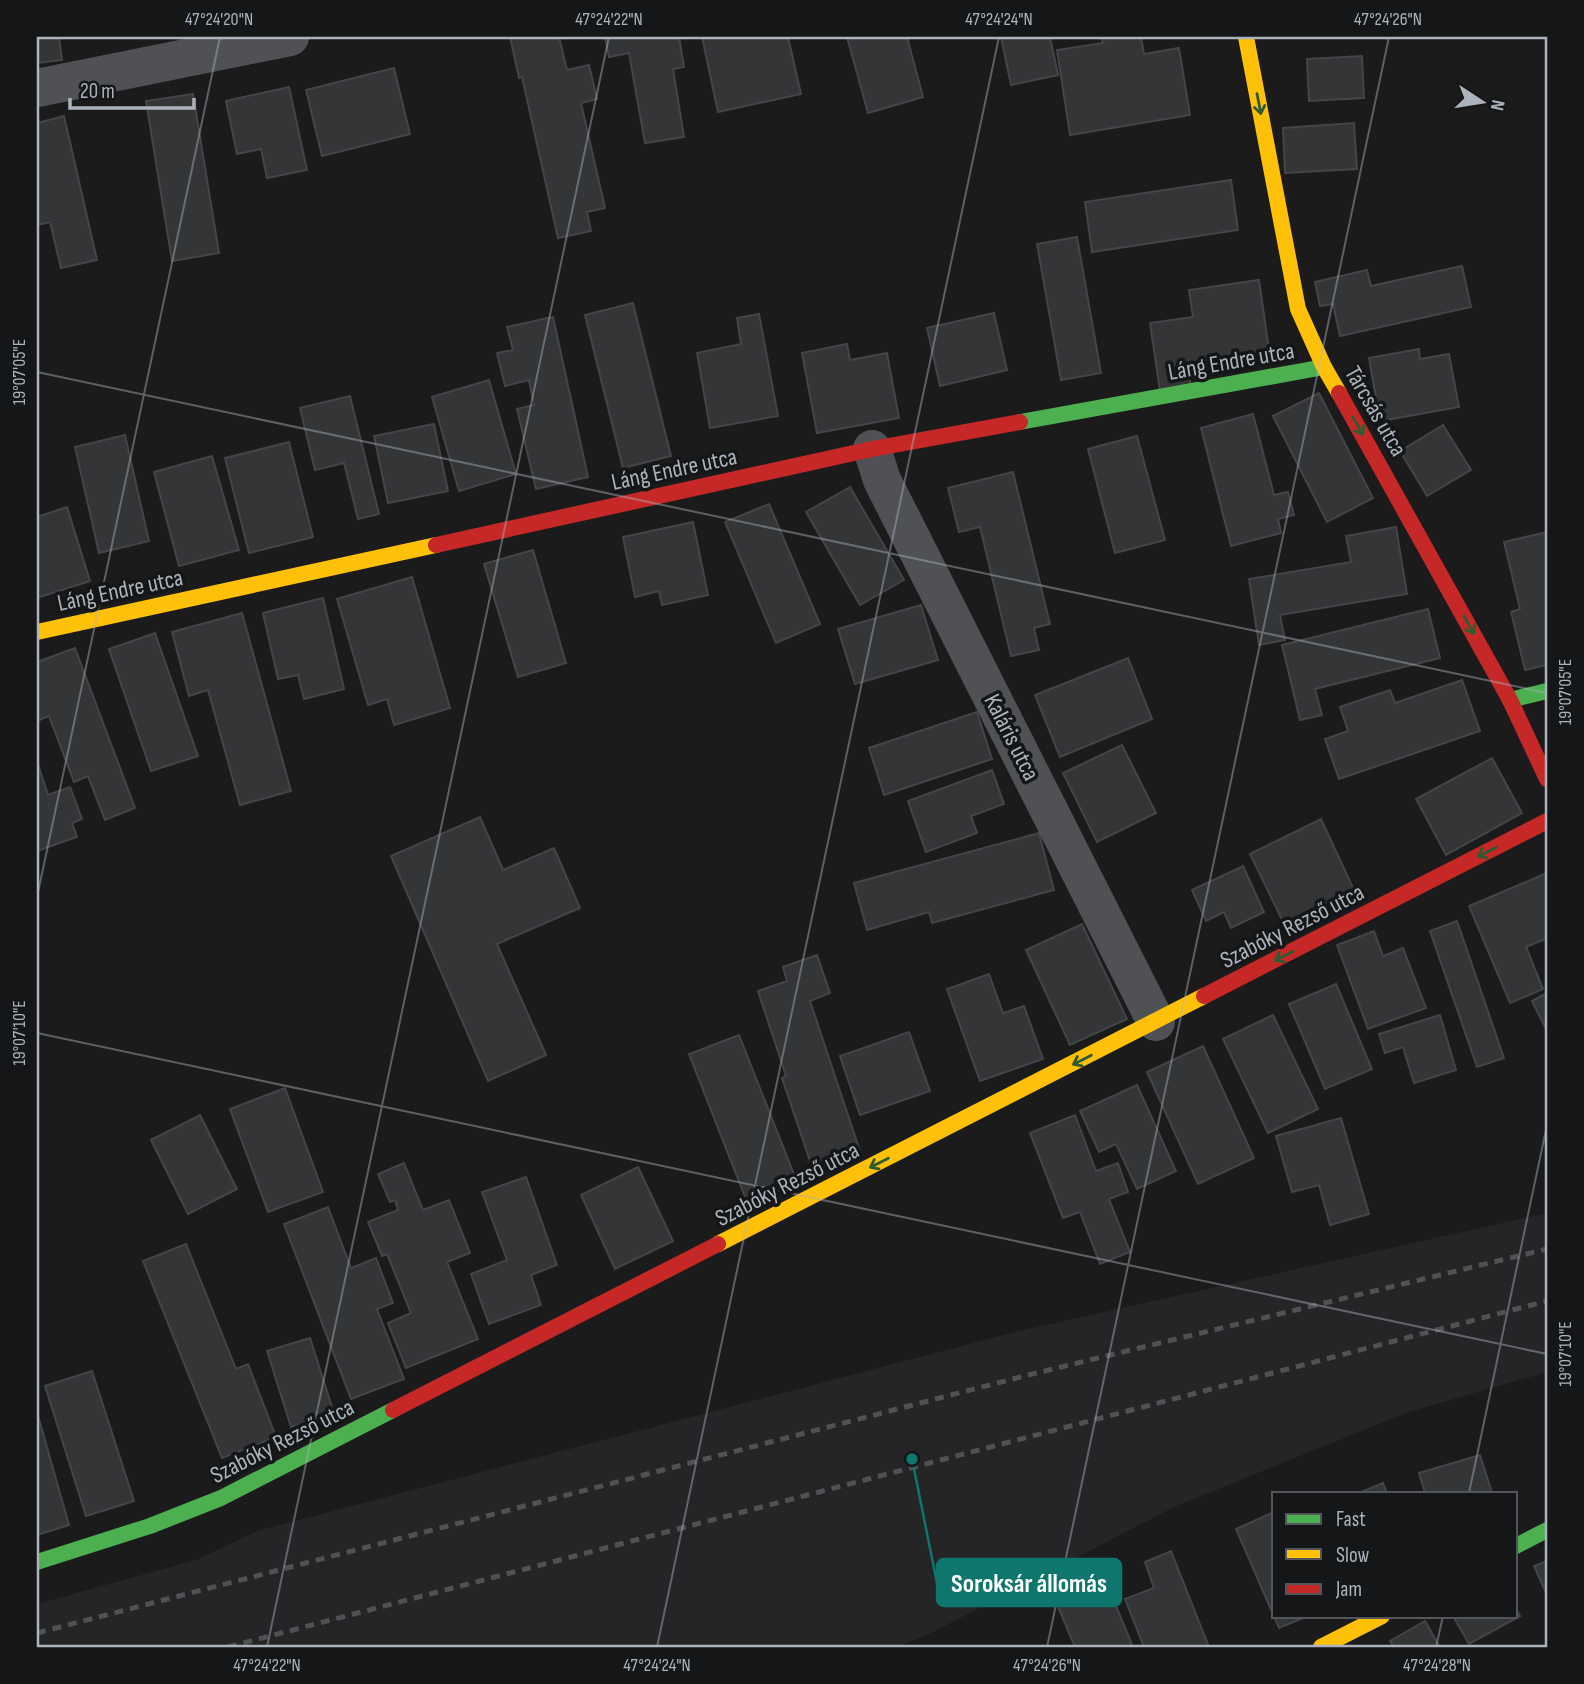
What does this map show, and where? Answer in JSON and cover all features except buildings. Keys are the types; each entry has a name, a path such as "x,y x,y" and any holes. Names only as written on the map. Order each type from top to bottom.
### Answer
{"street":[{"path":"37,88 290,37"},
{"name":"Tárcsás utca","path":"1246,37 1298,309 1324,367 1510,700 1547,779"},
{"name":"Láng Endre utca","path":"37,632 872,449 1324,367"},
{"name":"Kaláris utca","path":"872,449 882,481 1156,1022"},
{"path":"1510,700 1547,691"},
{"name":"Szabóky Rezső utca","path":"37,1562 150,1526 221,1498 1547,821"},
{"path":"1518,1545 1547,1530"},
{"path":"1321,1647 1378,1618"}],"shaded area":[{"path":"1547,1213 1547,1372 1409,1412 1176,1506 933,1632 898,1647 37,1647 37,1604 199,1559 257,1531 1015,1332"}],"railway":[{"path":"37,1633 1028,1375 1547,1249"},
{"path":"228,1647 1547,1301"}],"traffic: fast":[{"path":"1020,422 1324,367"},
{"path":"1510,700 1547,691"},
{"path":"37,1562 150,1526 221,1498 393,1410"},
{"path":"1518,1545 1547,1530"}],"traffic: slow":[{"path":"1246,37 1298,309 1339,393"},
{"path":"37,632 436,545"},
{"path":"718,1244 1204,996"},
{"path":"1321,1647 1378,1618"}],"traffic: jam":[{"path":"1339,393 1510,700 1547,779"},
{"path":"436,545 872,449 1020,422"},
{"path":"1204,996 1547,821"},
{"path":"393,1410 718,1244"}],"place":[{"name":"Soroksár állomás","path":"912,1459"}]}
